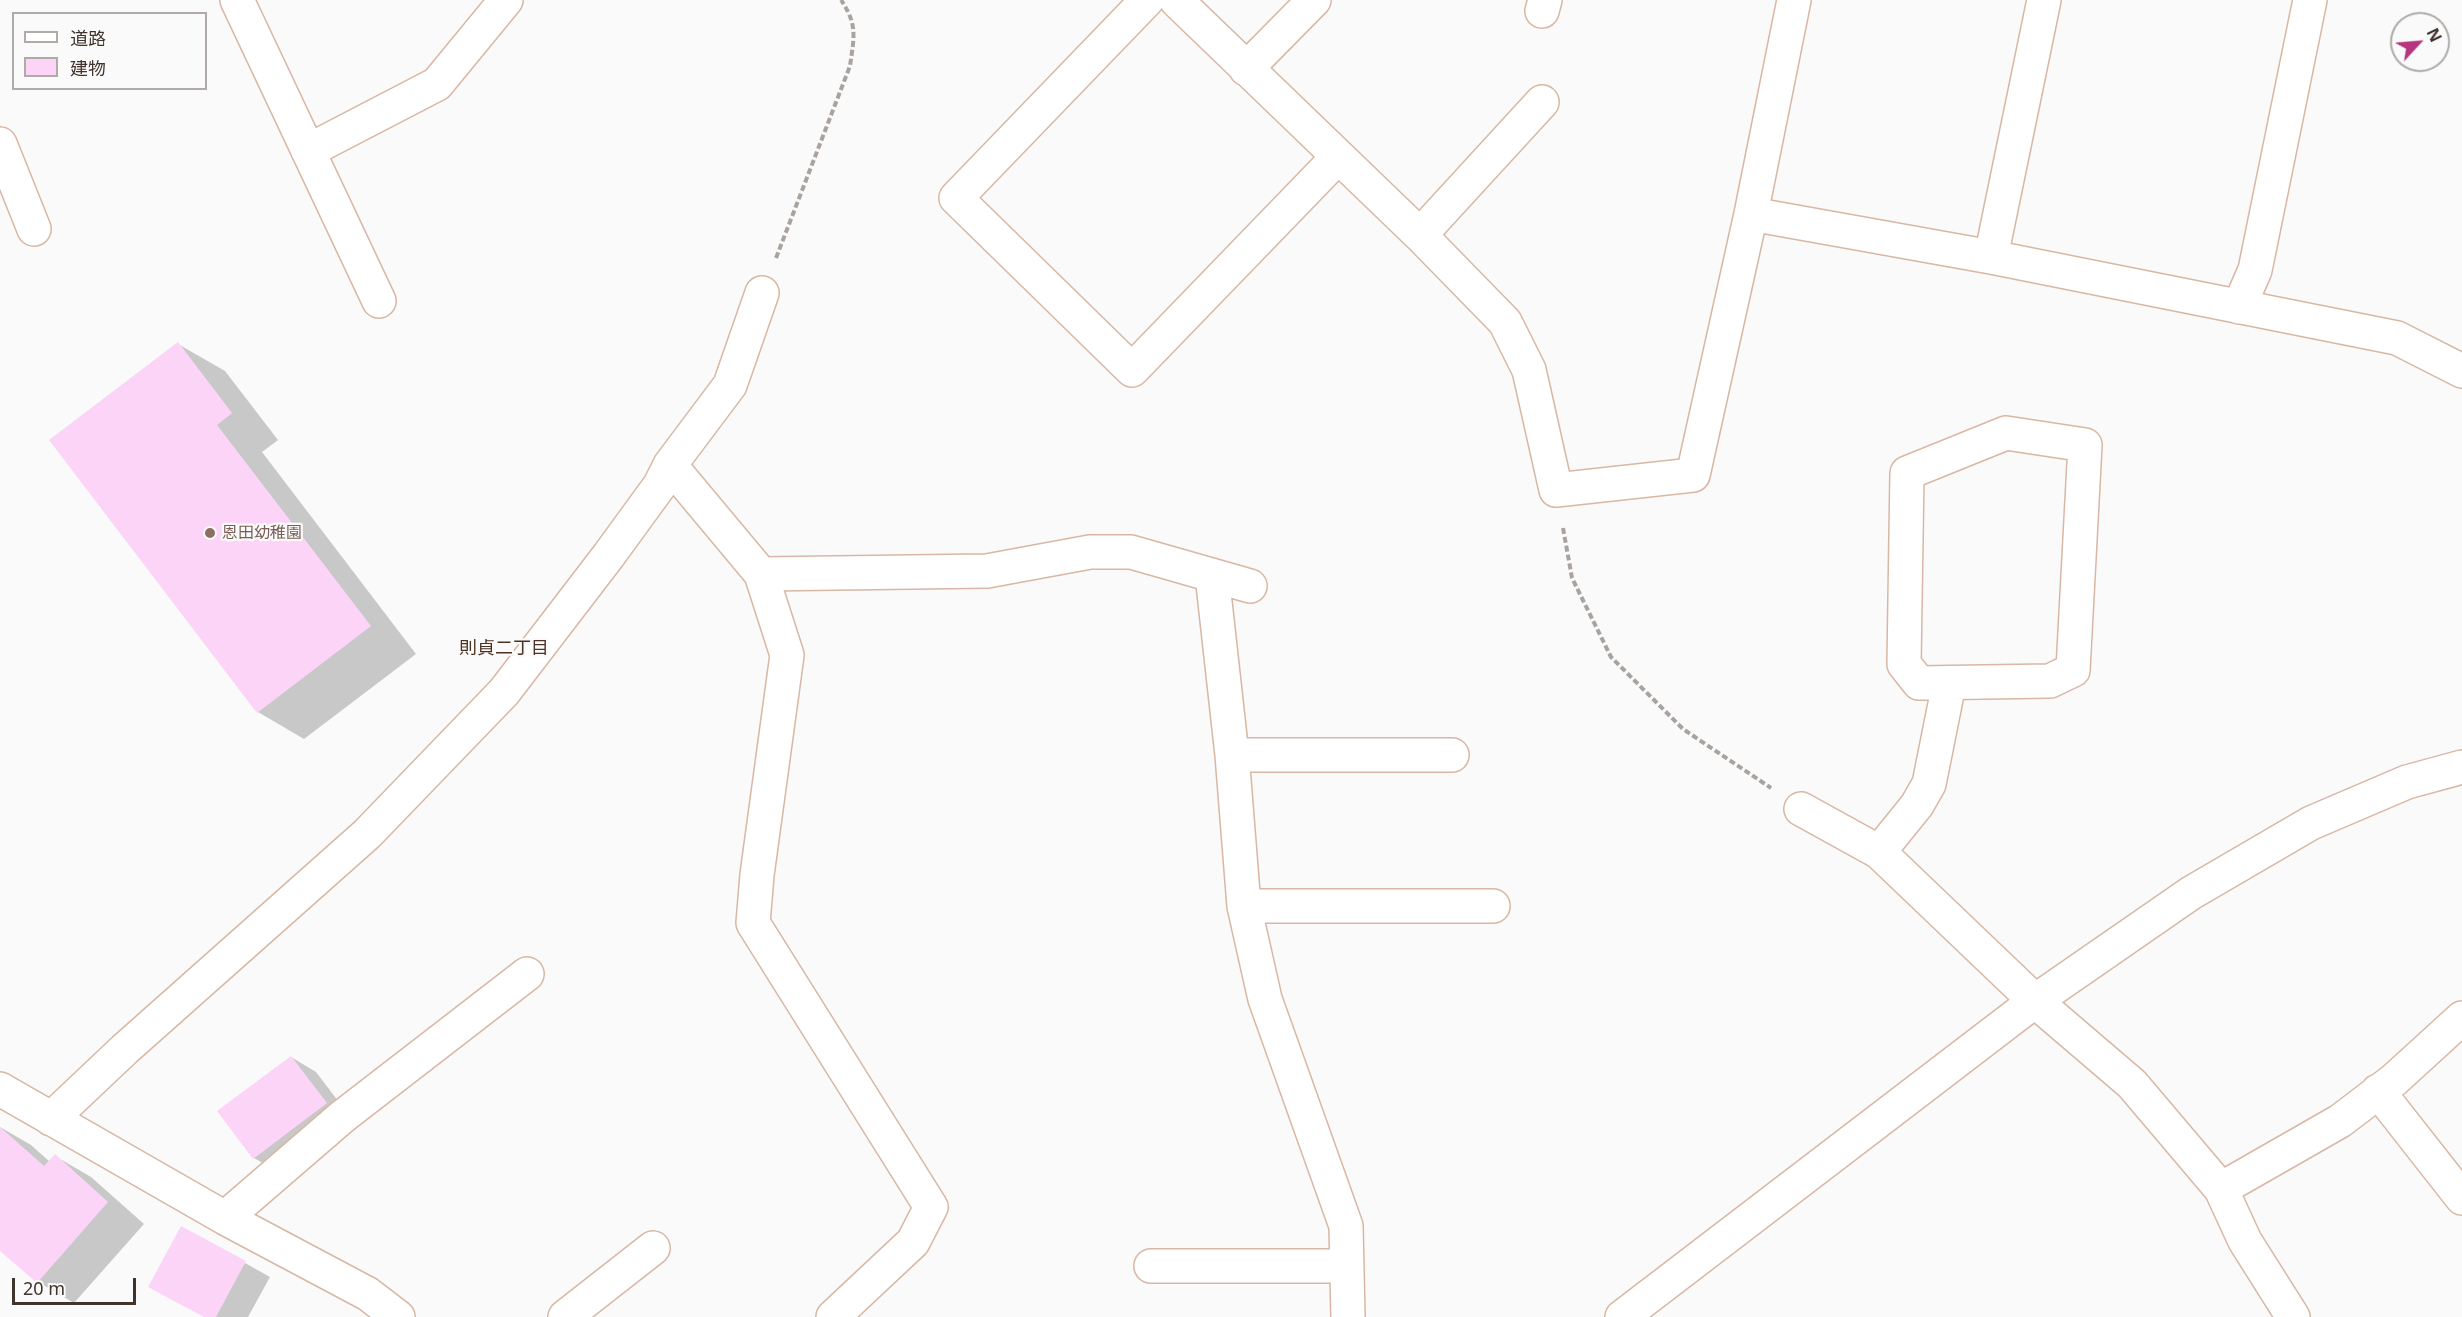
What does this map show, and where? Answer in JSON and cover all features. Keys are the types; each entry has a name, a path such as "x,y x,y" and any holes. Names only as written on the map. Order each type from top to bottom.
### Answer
{"street":[{"path":"237,0 379,301"},
{"path":"308,151 437,84 506,0"},
{"path":"1147,0 956,198 1132,370 1338,157"},
{"path":"1176,0 1420,235 1505,322 1529,370 1556,490 1693,475 1751,214 1794,0"},
{"path":"1246,69 1314,0"},
{"path":"1991,257 2043,0"},
{"path":"2239,307 2255,270 2310,0"},
{"path":"1420,235 1542,102"},
{"path":"0,144 34,229"},
{"path":"1751,214 1991,257 2397,339 2462,371"},
{"path":"51,1119 125,1049 367,834 504,692 609,555 660,484 670,465 730,385 762,293"},
{"path":"2006,433 2085,445 2073,670 2050,681 1949,684 1919,683 1904,664 1907,473 2006,433"},
{"path":"670,465 760,574 787,655 757,875 753,923 931,1207 913,1242 833,1317"},
{"path":"760,574 987,572 1089,552 1131,552 1250,586"},
{"path":"1212,575 1232,755 1244,906 1265,999 1346,1226 1348,1317"},
{"path":"1879,852 1917,805 1929,784 1949,684"},
{"path":"1232,755 1452,755"},
{"path":"1622,1317 2035,1001 2191,893 2312,823 2407,782 2462,767"},
{"path":"1802,809 1879,852 2035,1001 2132,1084 2221,1189 2245,1240 2294,1317"},
{"path":"1244,906 1492,906"},
{"path":"225,1218 342,1117 527,974"},
{"path":"2221,1189 2340,1121 2394,1080 2462,1018"},
{"path":"0,1089 225,1218 368,1294 398,1317"},
{"path":"2378,1091 2462,1198"},
{"path":"565,1317 653,1248"},
{"path":"1151,1266 1346,1266"}],"path":[{"path":"762,293 850,66 854,39 852,16 841,0"},
{"path":"1556,490 1572,578 1611,657 1683,729 1802,809"}],"building":[{"name":"恩田幼稚園","path":"178,342 232,413 217,425 371,626 257,713 49,440"},
{"path":"291,1056 327,1103 253,1159 217,1111"},
{"path":"0,1127 44,1166 55,1154 108,1202 37,1283 0,1251"},
{"path":"181,1226 246,1261 216,1317 204,1317 148,1287"}],"place":[{"name":"恩田幼稚園","path":"210,533"}],"district":[{"name":"則貞二丁目","path":"504,649"}]}
